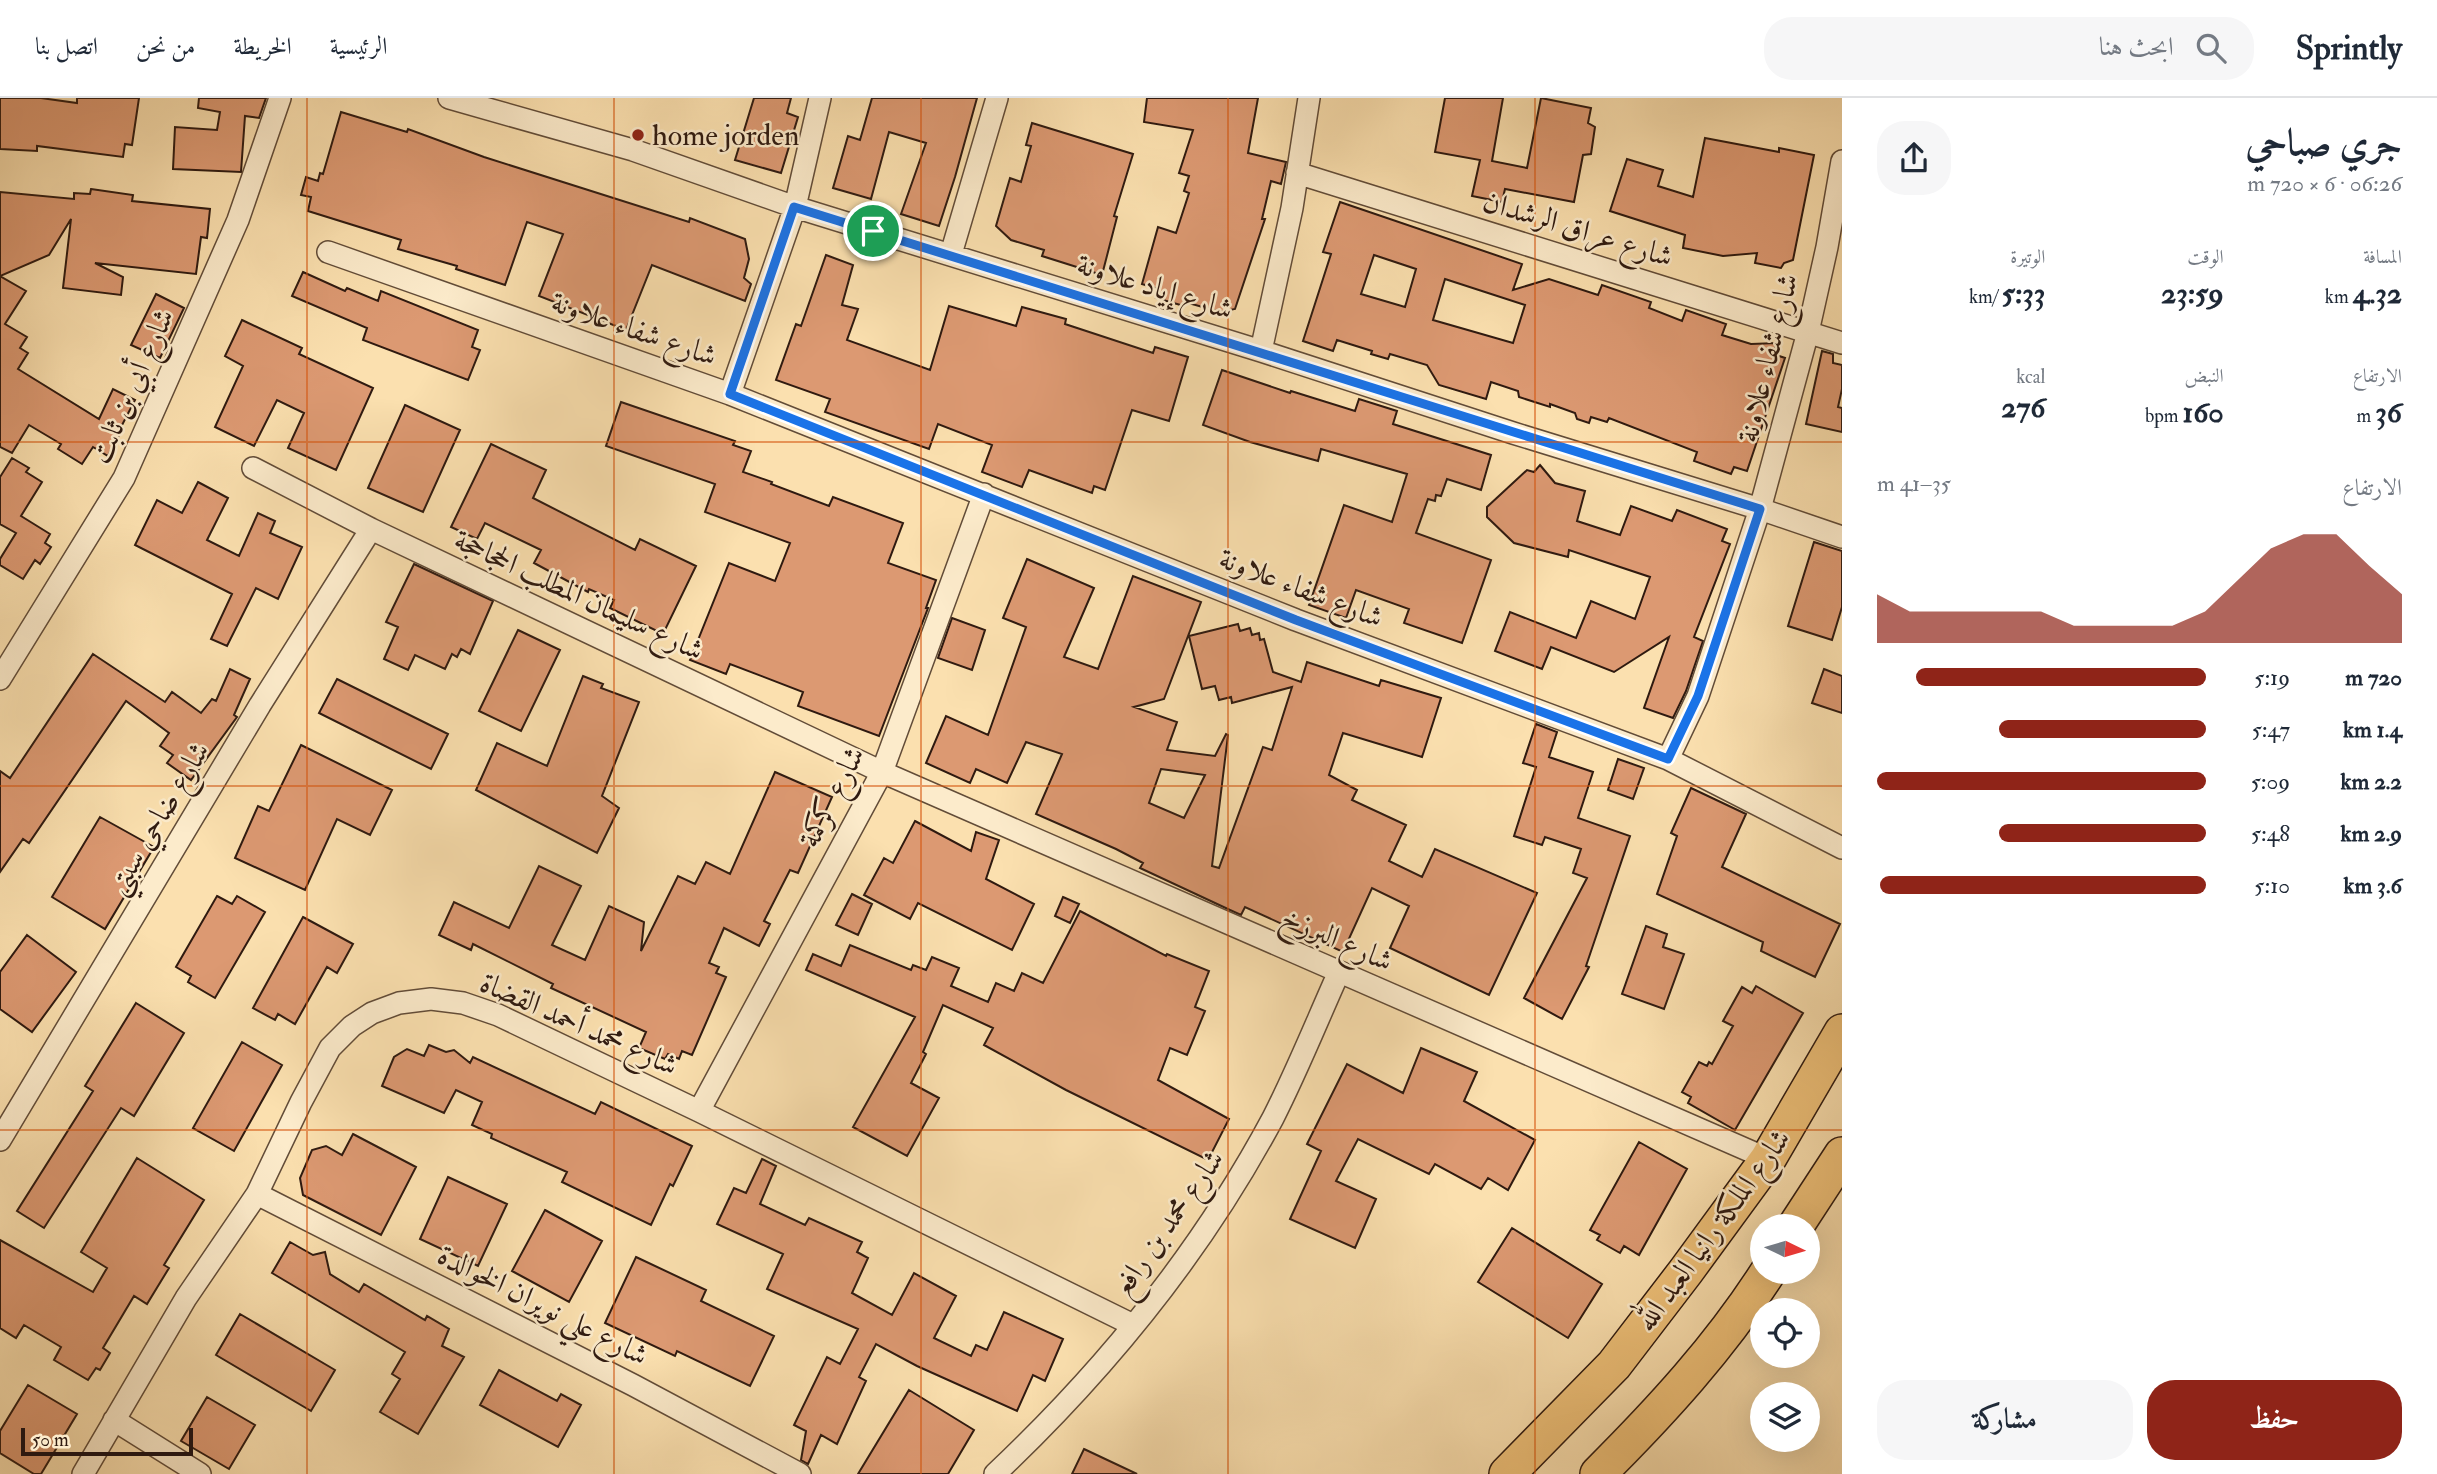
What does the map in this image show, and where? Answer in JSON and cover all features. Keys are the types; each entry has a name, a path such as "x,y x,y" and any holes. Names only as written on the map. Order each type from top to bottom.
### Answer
{"main road":[{"name":"شارع الملكة رانيا العبد الله","path":"1507,1474 1614,1365 1686,1271 1768,1159 1842,1032"},
{"name":"شارع الملكة رانيا العبد الله","path":"1804,1214 1842,1156"},
{"path":"1598,1474 1665,1407 1706,1360 1760,1284"}],"street":[{"name":"شارع أبي بن ثابت","path":"0,679 124,478 238,220 280,98"},
{"name":"شارع إياد علاونة","path":"449,98 633,150 794,207 1261,351 1842,537"},
{"path":"730,394 794,207 820,98"},
{"path":"951,254 997,98"},
{"path":"1261,351 1284,252 1309,98"},
{"name":"شارع شفاء علاونة","path":"328,252 730,394 1296,620 1668,759 1698,696 1760,509 1808,332 1842,161"},
{"name":"شارع عراق الرشدان","path":"1297,173 1842,343"},
{"name":"شارع سليمان المطلب الحجاحجة","path":"253,468 372,529 882,772"},
{"name":"شارع كركمة","path":"699,1111 882,772 984,494"},
{"name":"شارع ضاحي سبتي","path":"0,1140 260,705 372,529"},
{"path":"1668,759 1842,848"},
{"name":"شارع البرزخ","path":"882,772 1768,1159"},
{"name":"شارع محمد بن رافع","path":"995,1474 1076,1391 1133,1325 1209,1225 1273,1117 1339,972"},
{"name":"شارع محمد أحمد القضاة","path":"83,1474 186,1298 257,1194 330,1048 362,1019 399,1003 431,999 463,1003 498,1015 1133,1325"},
{"name":"شارع علي نويران الخوالدة","path":"257,1194 633,1385 800,1474"},
{"path":"114,1420 200,1474"}],"building":[{"path":"0,98 41,98 77,103 77,98 139,98 132,145 125,144 123,157 37,146 37,151 0,149"},
{"path":"199,98 266,98 259,118 245,116 241,172 173,169 175,127 217,130 220,112 198,108"},
{"path":"754,98 791,98 787,113 798,117 781,173 735,160"},
{"path":"872,98 977,98 939,226 901,214 926,143 889,132 871,199 833,188 848,136 860,140"},
{"path":"1147,98 1258,98 1248,153 1286,162 1281,184 1271,181 1262,219 1265,219 1235,309 1220,312 1185,302 1184,306 1156,298 1159,289 1142,284 1158,227 1176,233 1189,193 1184,191 1189,176 1179,173 1193,130 1144,122"},
{"path":"1445,98 1503,98 1492,161 1527,168 1541,98 1591,108 1588,123 1595,127 1591,154 1583,155 1574,202 1505,189 1502,202 1472,196 1480,160 1435,152"},
{"path":"341,112 407,132 408,129 484,157 689,222 690,218 745,239 749,259 744,278 751,284 745,301 652,265 626,330 539,296 563,234 527,222 505,285 456,269 457,266 398,249 401,240 308,211 311,197 301,195 306,177 318,181 320,173 323,174"},
{"path":"1032,123 1133,154 1114,216 1117,217 1102,275 1042,256 1044,250 1011,240 996,226 1010,178 1021,182 1031,146 1026,145"},
{"path":"1705,138 1779,152 1779,148 1814,155 1793,260 1784,263 1781,268 1755,263 1757,253 1723,256 1683,248 1685,235 1610,211 1627,159 1663,170 1658,186 1693,197"},
{"path":"91,189 133,195 132,201 210,209 207,238 201,237 196,274 95,263 123,277 121,295 63,288 71,219 49,255 0,276 0,192 74,199 74,193 90,194"},
{"path":"1340,202 1522,264 1513,290 1549,279 1598,295 1602,285 1651,302 1649,308 1682,321 1686,310 1726,324 1722,335 1751,344 1777,343 1773,354 1785,358 1747,471 1734,467 1731,474 1694,461 1697,452 1609,418 1607,422 1591,417 1589,423 1577,419 1575,413 1519,397 1518,391 1491,382 1486,399 1439,385 1427,365 1390,354 1388,359 1337,340 1333,351 1303,341 1331,254 1323,252","holes":["1374,255 1416,269 1405,307 1361,294","1445,279 1525,305 1513,343 1433,320"]},
{"path":"826,255 853,265 842,305 858,309 847,340 930,370 949,306 1016,326 1022,307 1066,319 1065,324 1153,353 1155,347 1188,357 1169,421 1132,410 1105,490 1094,486 1092,493 1029,470 1022,487 982,472 992,445 938,424 929,449 825,412 830,399 776,380 796,324 801,326"},
{"path":"303,272 345,291 347,288 378,301 381,291 478,330 472,347 480,350 468,380 363,340 367,328 292,296"},
{"path":"0,276 26,291 5,324 27,337 20,348 28,353 18,369 99,419 113,389 135,400 108,456 93,447 82,464 58,449 61,444 29,425 12,453 0,447"},
{"path":"156,294 184,308 160,358 131,345"},
{"path":"242,320 302,348 299,354 373,388 336,470 288,448 304,413 277,400 254,446 215,427 243,366 225,356"},
{"path":"1822,351 1833,354 1833,363 1842,365 1842,389 1838,407 1842,408 1842,432 1806,424"},
{"path":"1222,370 1355,411 1359,399 1397,411 1393,424 1491,455 1481,490 1447,479 1441,496 1436,495 1435,501 1428,499 1416,533 1491,560 1462,643 1404,623 1409,609 1356,590 1346,618 1309,605 1344,505 1392,522 1407,474 1321,449 1318,461 1250,442 1203,425"},
{"path":"621,402 735,441 733,445 751,451 743,472 829,506 833,497 903,523 888,563 936,580 879,736 798,706 803,692 730,664 726,674 690,660 729,563 775,581 790,543 705,512 715,484 606,446"},
{"path":"405,405 460,430 423,512 368,488"},
{"path":"491,444 546,470 533,498 635,550 640,539 696,566 663,634 610,608 614,600 589,589 588,592 534,563 541,550 485,523 477,539 451,527"},
{"path":"12,458 29,468 26,472 42,482 21,516 50,534 45,543 51,547 40,564 35,560 23,579 0,565 0,559 16,533 0,524 0,477"},
{"path":"1540,465 1555,483 1585,491 1577,521 1620,535 1631,506 1672,521 1677,510 1727,529 1722,541 1730,544 1694,637 1703,641 1686,691 1673,718 1644,708 1669,637 1614,672 1551,647 1542,669 1495,651 1510,612 1576,638 1591,601 1635,619 1650,577 1569,550 1568,557 1514,543 1487,517 1487,507 1527,470 1534,472"},
{"path":"198,482 228,498 207,540 239,556 258,513 275,521 270,533 302,547 278,599 256,588 227,646 211,639 232,594 135,545 157,500 182,513"},
{"path":"1814,542 1842,551 1842,607 1832,640 1788,626"},
{"path":"1027,559 1094,588 1064,657 1098,669 1133,576 1201,602 1164,699 1134,707 1177,722 1167,750 1215,756 1226,734 1228,735 1212,866 1219,868 1263,747 1272,750 1292,687 1232,703 1231,697 1219,700 1215,686 1202,689 1189,636 1238,624 1240,631 1250,628 1252,635 1259,633 1260,640 1264,639 1273,672 1301,682 1307,662 1379,686 1381,680 1441,698 1422,757 1343,733 1329,775 1357,790 1352,800 1406,825 1389,861 1422,877 1435,849 1537,893 1489,995 1390,948 1409,906 1372,888 1343,952 1245,907 1241,915 1140,868 1143,863 1116,849 1036,814 1062,754 1026,742 1007,783 976,769 970,783 926,763 946,716 988,735 1026,627 1003,618","holes":["1161,769 1205,775 1184,818 1149,803"]},
{"path":"414,564 493,601 470,654 461,649 457,657 452,654 445,669 415,655 408,670 384,659 398,627 386,622"},
{"path":"952,618 985,630 972,670 938,658"},
{"path":"518,630 560,650 521,731 479,711"},
{"path":"93,654 165,702 172,692 201,713 212,699 216,701 230,669 250,679 234,715 237,717 191,780 167,763 173,755 160,746 169,733 126,701 29,843 23,839 0,872 0,771 10,778"},
{"path":"1824,669 1842,676 1842,713 1812,703"},
{"path":"583,676 603,684 601,688 639,702 602,796 619,808 597,853 476,790 497,743 547,766"},
{"path":"337,679 448,734 431,769 319,713"},
{"path":"1536,724 1557,732 1549,757 1593,772 1578,818 1630,836 1586,966 1589,967 1562,1019 1524,998 1587,878 1573,873 1581,849 1545,837 1542,845 1514,836 1536,767 1523,763"},
{"path":"301,745 392,790 370,835 337,819 305,890 235,858 258,806 269,811"},
{"path":"1618,759 1644,768 1633,799 1608,790"},
{"path":"775,772 832,797 798,873 790,870 764,921 770,924 759,946 724,928 709,963 719,967 716,973 726,977 692,1055 682,1051 679,1059 668,1054 665,1059 639,1048 646,1032 551,988 553,984 473,944 471,950 439,935 454,902 509,928 539,866 581,886 552,945 585,960 609,906 644,922 641,951 678,876 695,884 706,862 730,874"},
{"path":"1691,788 1746,814 1722,867 1840,924 1815,977 1761,951 1763,942 1657,894 1677,836 1671,833"},
{"path":"100,817 154,847 105,929 52,897"},
{"path":"915,821 971,851 976,832 999,840 986,879 1034,904 1012,950 918,903 910,919 864,895 884,858 893,863"},
{"path":"852,894 872,904 858,935 836,925"},
{"path":"217,896 232,904 237,896 265,912 215,998 188,982 191,976 176,967"},
{"path":"1063,897 1079,904 1070,923 1055,916"},
{"path":"1080,911 1166,956 1167,954 1209,971 1195,1007 1205,1011 1187,1055 1170,1048 1158,1080 1229,1119 1208,1160 1066,1090 984,1045 993,1028 943,1005 923,1052 926,1054 911,1083 939,1098 907,1156 853,1127 915,1017 806,970 813,954 841,966 850,945 911,970 913,965 926,970 932,957 959,968 951,986 988,1002 996,983 1014,991 1022,973 1043,983"},
{"path":"303,917 353,944 337,973 327,967 295,1024 278,1014 275,1020 253,1008"},
{"path":"1646,926 1667,934 1663,947 1684,954 1664,1009 1622,994"},
{"path":"27,935 76,972 32,1032 0,1009 0,972"},
{"path":"1756,986 1803,1013 1735,1130 1688,1103 1691,1097 1682,1092 1699,1062 1707,1066 1709,1062 1712,1064 1733,1026 1723,1021 1742,987 1752,993"},
{"path":"136,1003 184,1033 134,1116 121,1108 44,1228 17,1211 93,1091 85,1086"},
{"path":"242,1042 282,1065 234,1151 193,1128"},
{"path":"429,1045 446,1052 454,1050 470,1063 473,1057 595,1114 601,1102 692,1146 651,1225 562,1182 567,1172 491,1138 492,1134 472,1125 482,1102 456,1090 444,1113 382,1086 394,1057 407,1049 424,1056"},
{"path":"1421,1048 1477,1072 1464,1101 1535,1140 1508,1190 1488,1178 1481,1189 1435,1164 1429,1174 1358,1139 1336,1181 1376,1199 1355,1248 1290,1219 1321,1151 1307,1144 1347,1064 1403,1093"},
{"path":"353,1134 416,1167 381,1235 303,1195 300,1178 312,1150 326,1146 342,1155"},
{"path":"1639,1142 1687,1169 1639,1255 1624,1246 1620,1253 1597,1240 1600,1235 1590,1230"},
{"path":"137,1158 204,1200 164,1265 169,1268 147,1304 134,1296 103,1348 110,1353 100,1370 96,1368 88,1380 54,1360 61,1347 24,1325 16,1338 0,1328 0,1240 93,1292 107,1268 81,1252"},
{"path":"762,1159 776,1166 760,1204 805,1225 809,1218 862,1242 857,1252 868,1258 852,1293 892,1315 914,1273 956,1296 934,1338 971,1356 976,1345 987,1350 1004,1312 1063,1339 1045,1381 1033,1375 1017,1411 917,1366 876,1344 859,1377 866,1381 837,1444 821,1435 808,1464 801,1460 806,1431 794,1425 827,1357 840,1364 858,1329 767,1289 783,1254 717,1224 734,1188 746,1193"},
{"path":"448,1177 507,1204 478,1266 420,1239"},
{"path":"545,1210 602,1241 569,1302 512,1271"},
{"path":"1512,1228 1602,1284 1568,1338 1478,1282"},
{"path":"290,1242 313,1255 325,1252 330,1274 359,1292 364,1284 425,1320 427,1316 449,1329 442,1346 464,1357 418,1434 380,1412 400,1379 392,1374 405,1352 272,1273"},
{"path":"636,1257 706,1290 701,1301 774,1336 750,1386 677,1351 675,1356 605,1323"},
{"path":"240,1314 335,1370 311,1411 216,1355"},
{"path":"499,1370 557,1401 561,1394 581,1405 558,1447 480,1405"},
{"path":"28,1385 77,1414 41,1474 34,1474 0,1453 0,1431"},
{"path":"909,1390 974,1430 948,1474 858,1474"},
{"path":"207,1397 255,1425 229,1469 181,1441"},
{"path":"1084,1449 1137,1474 1072,1474"}],"place":[{"name":"home jorden","path":"638,135"}],"route":[{"path":"794,207 873,231 1760,509 1698,696 1668,759 1296,620 730,394 794,207"}]}
